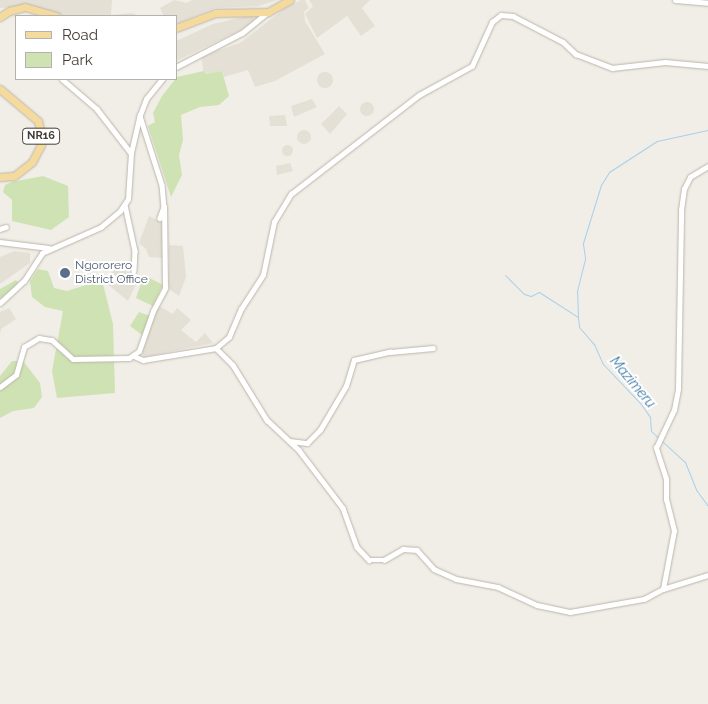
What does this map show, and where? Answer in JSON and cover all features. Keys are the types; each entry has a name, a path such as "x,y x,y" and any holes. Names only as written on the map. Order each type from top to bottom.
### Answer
{"main road":[{"path":"178,27 215,13 268,12 290,0"},
{"path":"0,18 9,11 36,8 54,15"},
{"name":"NR16","path":"0,89 38,121 41,134 41,145 32,162 14,176 0,176"}],"street":[{"path":"675,0 708,3"},
{"path":"0,12 9,11"},
{"path":"178,66 242,33 268,12"},
{"path":"0,387 16,375 24,347 39,338 52,340 74,359 134,356 143,360 180,351 216,348 229,337 241,309 262,275 274,222 291,194 419,95 472,66 492,22 501,15 513,16 563,42 576,54 612,68 665,62 708,66"},
{"path":"63,80 97,109 131,154"},
{"path":"134,271 135,251 125,205 132,182 131,154 140,115 146,99 161,80"},
{"path":"134,356 165,288 162,185 140,115"},
{"path":"663,588 674,531 666,500 664,472 656,448 674,410 678,389 681,210 684,189 690,178 708,166"},
{"path":"0,242 49,248 101,227 125,205"},
{"path":"160,218 164,208"},
{"path":"0,230 6,228"},
{"path":"0,304 24,281 49,248"},
{"path":"216,348 233,365 267,420 288,441 342,508 357,548 369,560 384,560 403,549 417,550 434,569 456,579 498,587 537,605 570,612 644,600 663,588 708,575"},
{"path":"288,441 304,444 314,437 346,386 354,360 390,352 433,348"}],"shaded area":[{"path":"0,0 112,0 111,15 55,15 20,6 0,8"},
{"path":"174,0 187,3 192,0 277,0 259,6 214,8 178,23 178,15 163,15 160,8"},
{"path":"301,0 305,0 309,8 304,12 305,21 325,54 275,81 255,87 248,70 224,77 222,71 204,74 201,56 240,43 284,9"},
{"path":"309,0 370,0 362,8 375,26 361,36 347,16 317,38 305,14 313,6"},
{"path":"131,13 138,15 111,15"},
{"path":"252,15 255,21 239,31 178,60 178,40 213,24"},
{"path":"325,72 333,80 325,88 317,80"},
{"path":"312,99 317,107 294,117 291,106"},
{"path":"367,102 372,104 374,109 372,114 367,116 362,114 360,109 362,104"},
{"path":"339,106 347,114 330,134 321,124"},
{"path":"285,115 287,126 270,126 269,116"},
{"path":"304,130 309,132 311,137 309,142 304,144 299,142 297,137 299,132"},
{"path":"287,144 293,150 287,156 281,150"},
{"path":"290,163 293,171 277,175 276,166"},
{"path":"149,216 163,223 163,258 149,257 146,249 139,243"},
{"path":"169,245 183,246 186,277 179,296 169,289"},
{"path":"14,251 30,253 30,263 0,284 0,257"},
{"path":"116,265 139,278 128,301 106,283"},
{"path":"159,306 173,314 177,308 191,320 181,330 196,342 205,333 213,343 144,357 142,353 147,333"},
{"path":"9,308 16,319 1,329 0,334 0,312"}],"green space":[{"path":"204,71 205,74 222,71 229,96 219,105 200,107 181,115 183,140 179,155 182,175 171,197 148,126 155,122 153,113 162,96 175,80 178,80 178,77"},
{"path":"43,176 68,186 69,217 51,230 12,221 12,200 3,192 5,185"},
{"path":"38,269 48,271 54,288 67,291 102,280 113,324 115,393 57,398 52,371 63,311 45,307 32,297 30,281"},
{"path":"144,275 163,285 153,306 136,298"},
{"path":"16,280 19,284 0,299 0,289"},
{"path":"139,312 150,316 142,335 130,326"},
{"path":"12,361 23,361 40,383 42,397 34,408 13,411 0,418 0,376"}],"waterway":[{"path":"578,317 577,291 585,258 583,243 601,185 609,172 657,141 708,130"},
{"name":"Mazimeru","path":"505,275 524,294 531,296 539,292 578,317 579,327 594,344 603,364 641,404 650,417 651,431 685,462 697,491 708,506"}],"place":[{"name":"Ngororero District Office","path":"65,273"}]}
